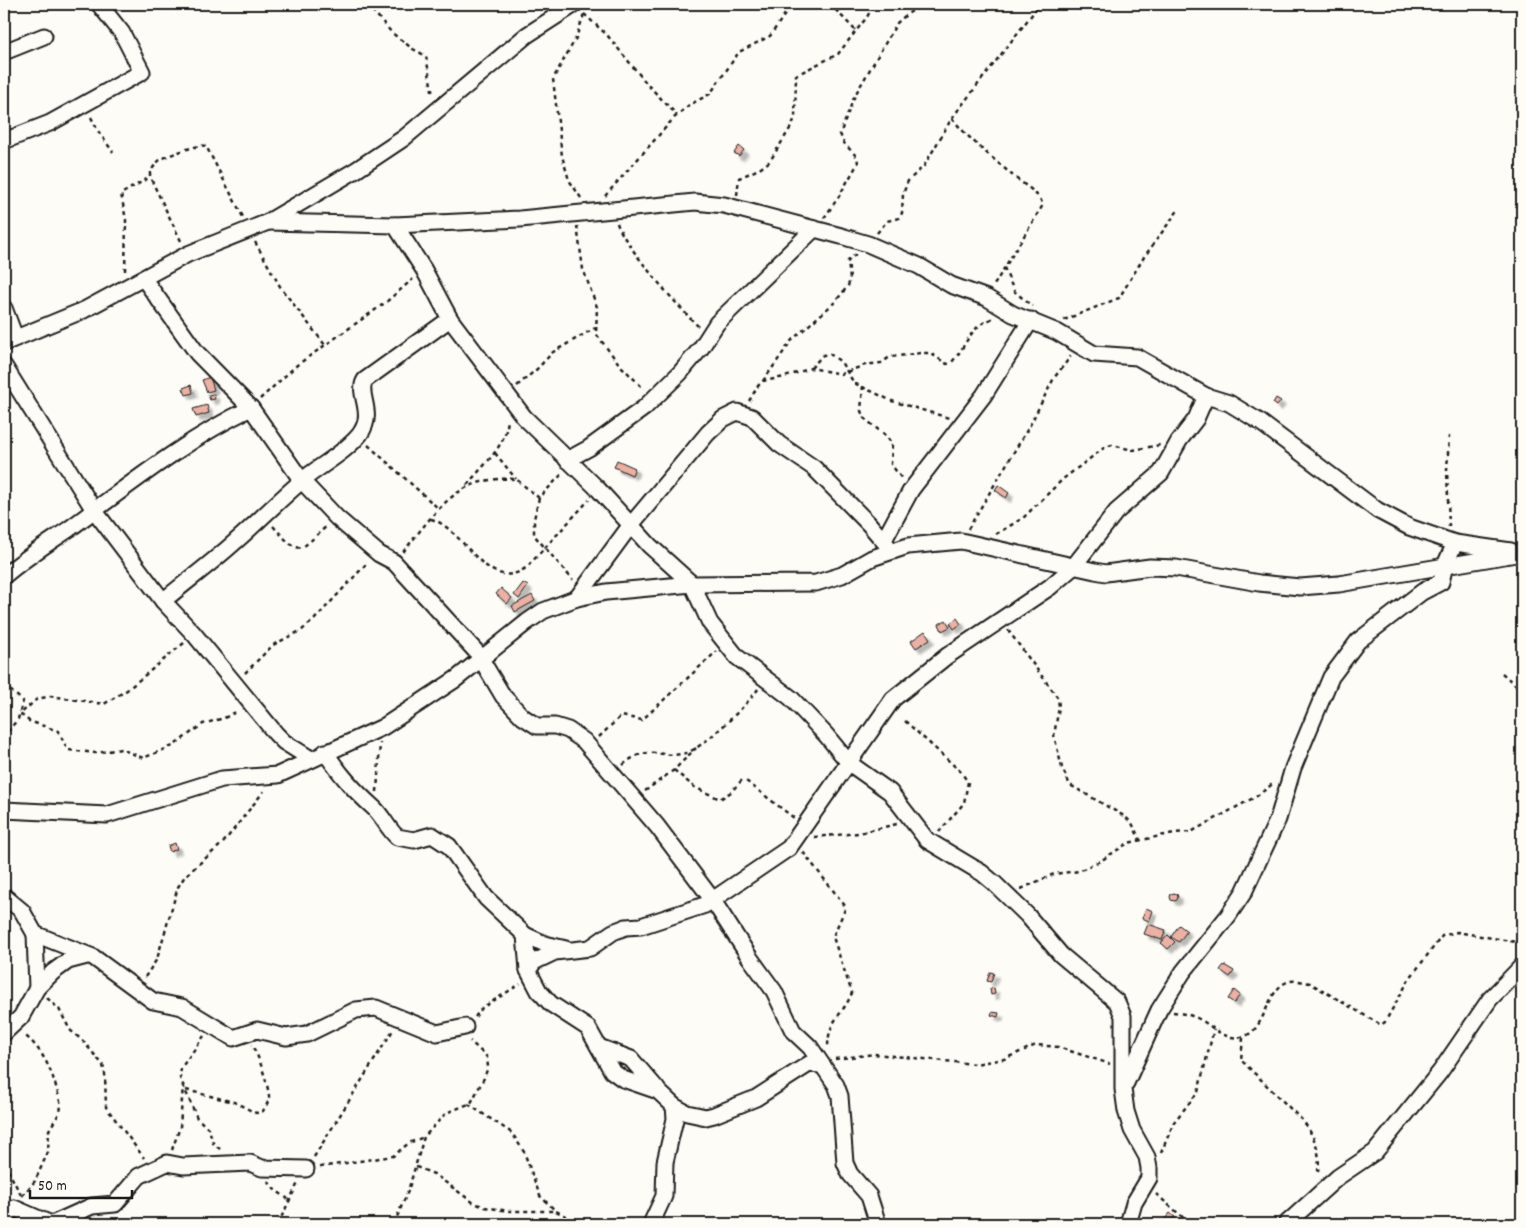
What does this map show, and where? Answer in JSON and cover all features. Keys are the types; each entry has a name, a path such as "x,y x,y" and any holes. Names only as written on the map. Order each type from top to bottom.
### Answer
{"street":[{"path":"4,141 50,123 143,70 122,33 99,4"},
{"path":"4,308 9,340 84,310 188,254 268,222 383,153 514,46 580,9"},
{"path":"4,52 44,36"},
{"path":"268,222 395,225 520,219 586,211 694,202 728,206 868,244 918,266 950,285 988,298 1097,355 1138,357 1206,396 1221,400 1260,422 1391,518 1452,542 1522,553"},
{"path":"395,225 424,270 450,319 508,397 533,427 598,490 630,526 692,584 710,623 737,657 766,677 791,698 849,763 890,792 913,819 922,836 982,873 1027,915 1061,955 1117,1002 1123,1016 1123,1089 1126,1111 1132,1130 1147,1157 1149,1178 1134,1203 1128,1224"},
{"path":"569,462 617,429 654,399 680,373 717,323 814,229"},
{"path":"144,278 197,353 250,408 302,481 337,518 379,554 394,562 481,659 503,696 523,716 537,726 555,726 568,730 589,747 658,826 712,899 774,991 793,1031 821,1064 840,1096 842,1144 848,1170 869,1196 878,1224"},
{"path":"888,546 911,490 984,395 1023,317"},
{"path":"162,601 359,434 366,419 367,406 362,393 362,385 365,380 450,319"},
{"path":"4,366 94,510 162,601 194,634 250,704 284,742 311,759"},
{"path":"529,973 534,962 546,955 567,949 590,948 613,932 705,905 790,848 893,699 947,656 1050,587 1073,567 1116,512 1161,473 1179,441 1196,419 1206,396"},
{"path":"4,576 30,554 215,426 250,408"},
{"path":"579,594 630,526 708,433 732,414 743,412 752,417 779,444 814,468 888,546"},
{"path":"4,810 107,815 222,779 278,775 383,727 481,659 543,611 579,594 692,584 790,584 826,581 888,546 961,541 1106,573 1150,567 1176,568 1259,583 1300,587 1339,584 1522,553"},
{"path":"1123,1089 1160,1010 1183,972 1228,916 1244,892 1278,819 1293,768 1331,677 1358,641 1422,592 1441,582 1452,542"},
{"path":"325,752 343,778 360,798 376,810 397,837 414,840 432,835 444,842 486,898 525,935 545,944 567,949"},
{"path":"4,896 22,911 35,934 37,988"},
{"path":"35,934 97,960 153,1001 182,1007 229,1037 239,1038 257,1030 286,1037 307,1034 356,1010 376,1008 437,1033 465,1026"},
{"path":"525,935 529,973 550,1004 588,1028 606,1064 617,1075 658,1091"},
{"path":"9,1028 21,1017 37,988 53,972 68,961 87,956"},
{"path":"1286,1224 1338,1177 1375,1152 1440,1072 1490,1000 1522,966"},
{"path":"599,1047 631,1060 674,1106 696,1116 714,1115 756,1098 821,1064"},
{"path":"651,1224 664,1196 665,1162 675,1119 674,1106"},
{"path":"13,1208 52,1224 92,1206 115,1204 139,1176 160,1166 253,1163 260,1167 306,1169"}],"path":[{"path":"367,4 392,33 426,56 435,112"},
{"path":"654,399 605,347 596,334 597,307 583,270 577,229 586,211 677,116 689,105 710,94 739,52 770,36 792,4"},
{"path":"830,4 856,31"},
{"path":"728,206 738,194 737,183 739,178 761,168 770,161 791,127 795,118 796,75 838,54 874,4"},
{"path":"814,229 838,198 858,163 857,157 844,144 840,134 855,95 897,23 907,14 925,4"},
{"path":"743,412 758,386 792,340 841,296 850,279 848,262 868,244 887,222 899,218 902,213 905,187 928,160 952,118 1040,4"},
{"path":"580,9 607,35 648,85 677,116"},
{"path":"580,9 576,38 553,79 558,138 567,175 582,200 586,211"},
{"path":"84,105 98,131 113,152"},
{"path":"952,118 963,132 1028,186 1041,199 1043,205 988,298"},
{"path":"188,254 150,178 150,172 160,160 202,144 208,149 281,288 325,345"},
{"path":"123,290 127,258 126,220 121,194 150,178"},
{"path":"613,209 619,229 627,241 681,309 709,335"},
{"path":"1062,321 1118,298 1144,257 1179,209"},
{"path":"763,381 786,377 811,368 818,368 833,374 848,373 865,365 880,363 890,357 920,353 930,353 947,364 951,363 962,351 973,331 981,323 1023,317 1039,311 1014,291 1004,268"},
{"path":"250,408 297,365 384,303 424,270"},
{"path":"465,488 495,453 504,438 508,397 553,352 595,328"},
{"path":"961,541 1030,425 1054,378 1067,359 1083,348"},
{"path":"811,368 823,355 830,354 840,362 854,383 914,409 963,421"},
{"path":"863,386 861,411 864,418 886,436 892,444 891,464 911,490"},
{"path":"359,434 439,509"},
{"path":"1449,436 1447,470 1452,542"},
{"path":"979,544 1023,518 1063,479 1106,447 1112,445 1126,450 1139,449 1179,441"},
{"path":"495,453 516,479 539,498"},
{"path":"569,462 539,498 533,530 534,535 579,594"},
{"path":"394,562 448,499 465,488 488,480 516,479"},
{"path":"431,520 441,524 499,575 509,576 518,574 567,526 598,490"},
{"path":"264,516 290,545 298,548 306,547 337,518"},
{"path":"235,683 273,645 302,630 314,620 351,579 379,554"},
{"path":"1001,621 1025,649 1058,698 1059,707 1054,735 1062,768 1070,785 1124,816 1132,823 1140,840"},
{"path":"4,736 20,714 37,699 51,696 104,704 127,690 169,658 194,634"},
{"path":"589,747 621,716 638,720 647,717 725,643"},
{"path":"1502,673 1522,690"},
{"path":"613,775 637,755 654,752 687,753 697,747 751,700 766,677"},
{"path":"4,685 23,702 20,714"},
{"path":"20,714 29,721 58,731 68,750 96,753 121,749 143,758 173,746 203,724 224,718 250,704"},
{"path":"905,721 960,771 968,782 966,796 958,812 930,842"},
{"path":"376,810 383,727"},
{"path":"633,799 690,757 697,747"},
{"path":"1006,896 1054,874 1079,871 1102,860 1128,843 1191,832 1257,796 1293,768"},
{"path":"674,770 694,787 720,799 731,792 741,781 746,781 804,826 806,832 816,837 859,833 913,819"},
{"path":"138,989 157,959 178,887 185,876 223,843 278,775"},
{"path":"794,842 821,873 846,907 834,934 834,940 852,993 844,1011 833,1021 829,1030 821,1064 874,1054 975,1064 1004,1059 1036,1045 1058,1047 1124,1068"},
{"path":"1160,1010 1197,1018 1230,1038 1243,1037 1257,1026 1278,990 1287,982 1310,984 1381,1025 1386,1022 1410,978 1442,936 1457,932 1522,943"},
{"path":"306,1169 393,1156 409,1143 424,1137 446,1113 468,1104 478,1094 488,1067 487,1057 470,1042 465,1026 482,1008 529,973"},
{"path":"37,988 59,1009 70,1030 83,1041 103,1064 106,1107 109,1113 160,1166 179,1132 183,1085"},
{"path":"278,1224 288,1200 306,1169 400,1017"},
{"path":"211,1026 181,1068 180,1078 197,1118 208,1129 216,1146 244,1163"},
{"path":"9,1028 38,1046 48,1066 61,1106 49,1130 48,1152 35,1182 13,1208"},
{"path":"1160,1155 1174,1122 1198,1092 1214,1029"},
{"path":"1243,1037 1241,1060 1304,1122 1318,1147 1320,1156 1314,1200"},
{"path":"186,1090 234,1102 256,1113 263,1111 269,1099 257,1052 239,1038"},
{"path":"468,1104 512,1133 524,1152 540,1196 556,1211 582,1224"},
{"path":"394,1224 416,1167 424,1137"},
{"path":"4,1163 13,1208"},
{"path":"260,1167 274,1189 288,1200"},
{"path":"416,1167 434,1174 474,1203 485,1207 508,1211 556,1211"},
{"path":"1149,1178 1156,1195 1186,1220 1198,1224"}],"building":[{"path":"739,146 744,150 739,156 734,153"},
{"path":"210,377 214,390 207,392 202,380"},
{"path":"191,385 193,393 186,395 183,388"},
{"path":"214,394 215,399 210,400 208,395"},
{"path":"1276,398 1281,401 1277,406 1273,403"},
{"path":"207,405 209,413 196,417 193,409"},
{"path":"617,460 635,468 632,475 614,467"},
{"path":"998,485 1009,493 1006,498 995,490"},
{"path":"523,583 528,586 519,599 514,595"},
{"path":"501,588 512,598 507,604 496,594"},
{"path":"532,595 535,601 515,612 512,606"},
{"path":"957,618 961,624 954,629 950,623"},
{"path":"946,620 950,627 942,631 939,624"},
{"path":"925,631 930,639 916,648 911,641"},
{"path":"175,843 177,849 170,852 168,846"},
{"path":"1174,893 1178,897 1174,901 1170,897"},
{"path":"1146,908 1153,911 1149,921 1142,918"},
{"path":"1148,924 1166,930 1162,940 1144,934"},
{"path":"1179,925 1187,931 1179,942 1171,937"},
{"path":"1168,935 1175,942 1168,949 1161,943"},
{"path":"1224,965 1234,971 1230,977 1220,970"},
{"path":"990,972 994,973 991,982 987,981"},
{"path":"994,988 995,994 991,995 990,989"},
{"path":"1234,990 1240,995 1234,1003 1228,999"},
{"path":"992,1012 999,1013 998,1017 991,1015"},
{"path":"1170,1213 1175,1217 1169,1224 1164,1220"},
{"path":"1173,1218 1182,1224 1169,1223"}]}
